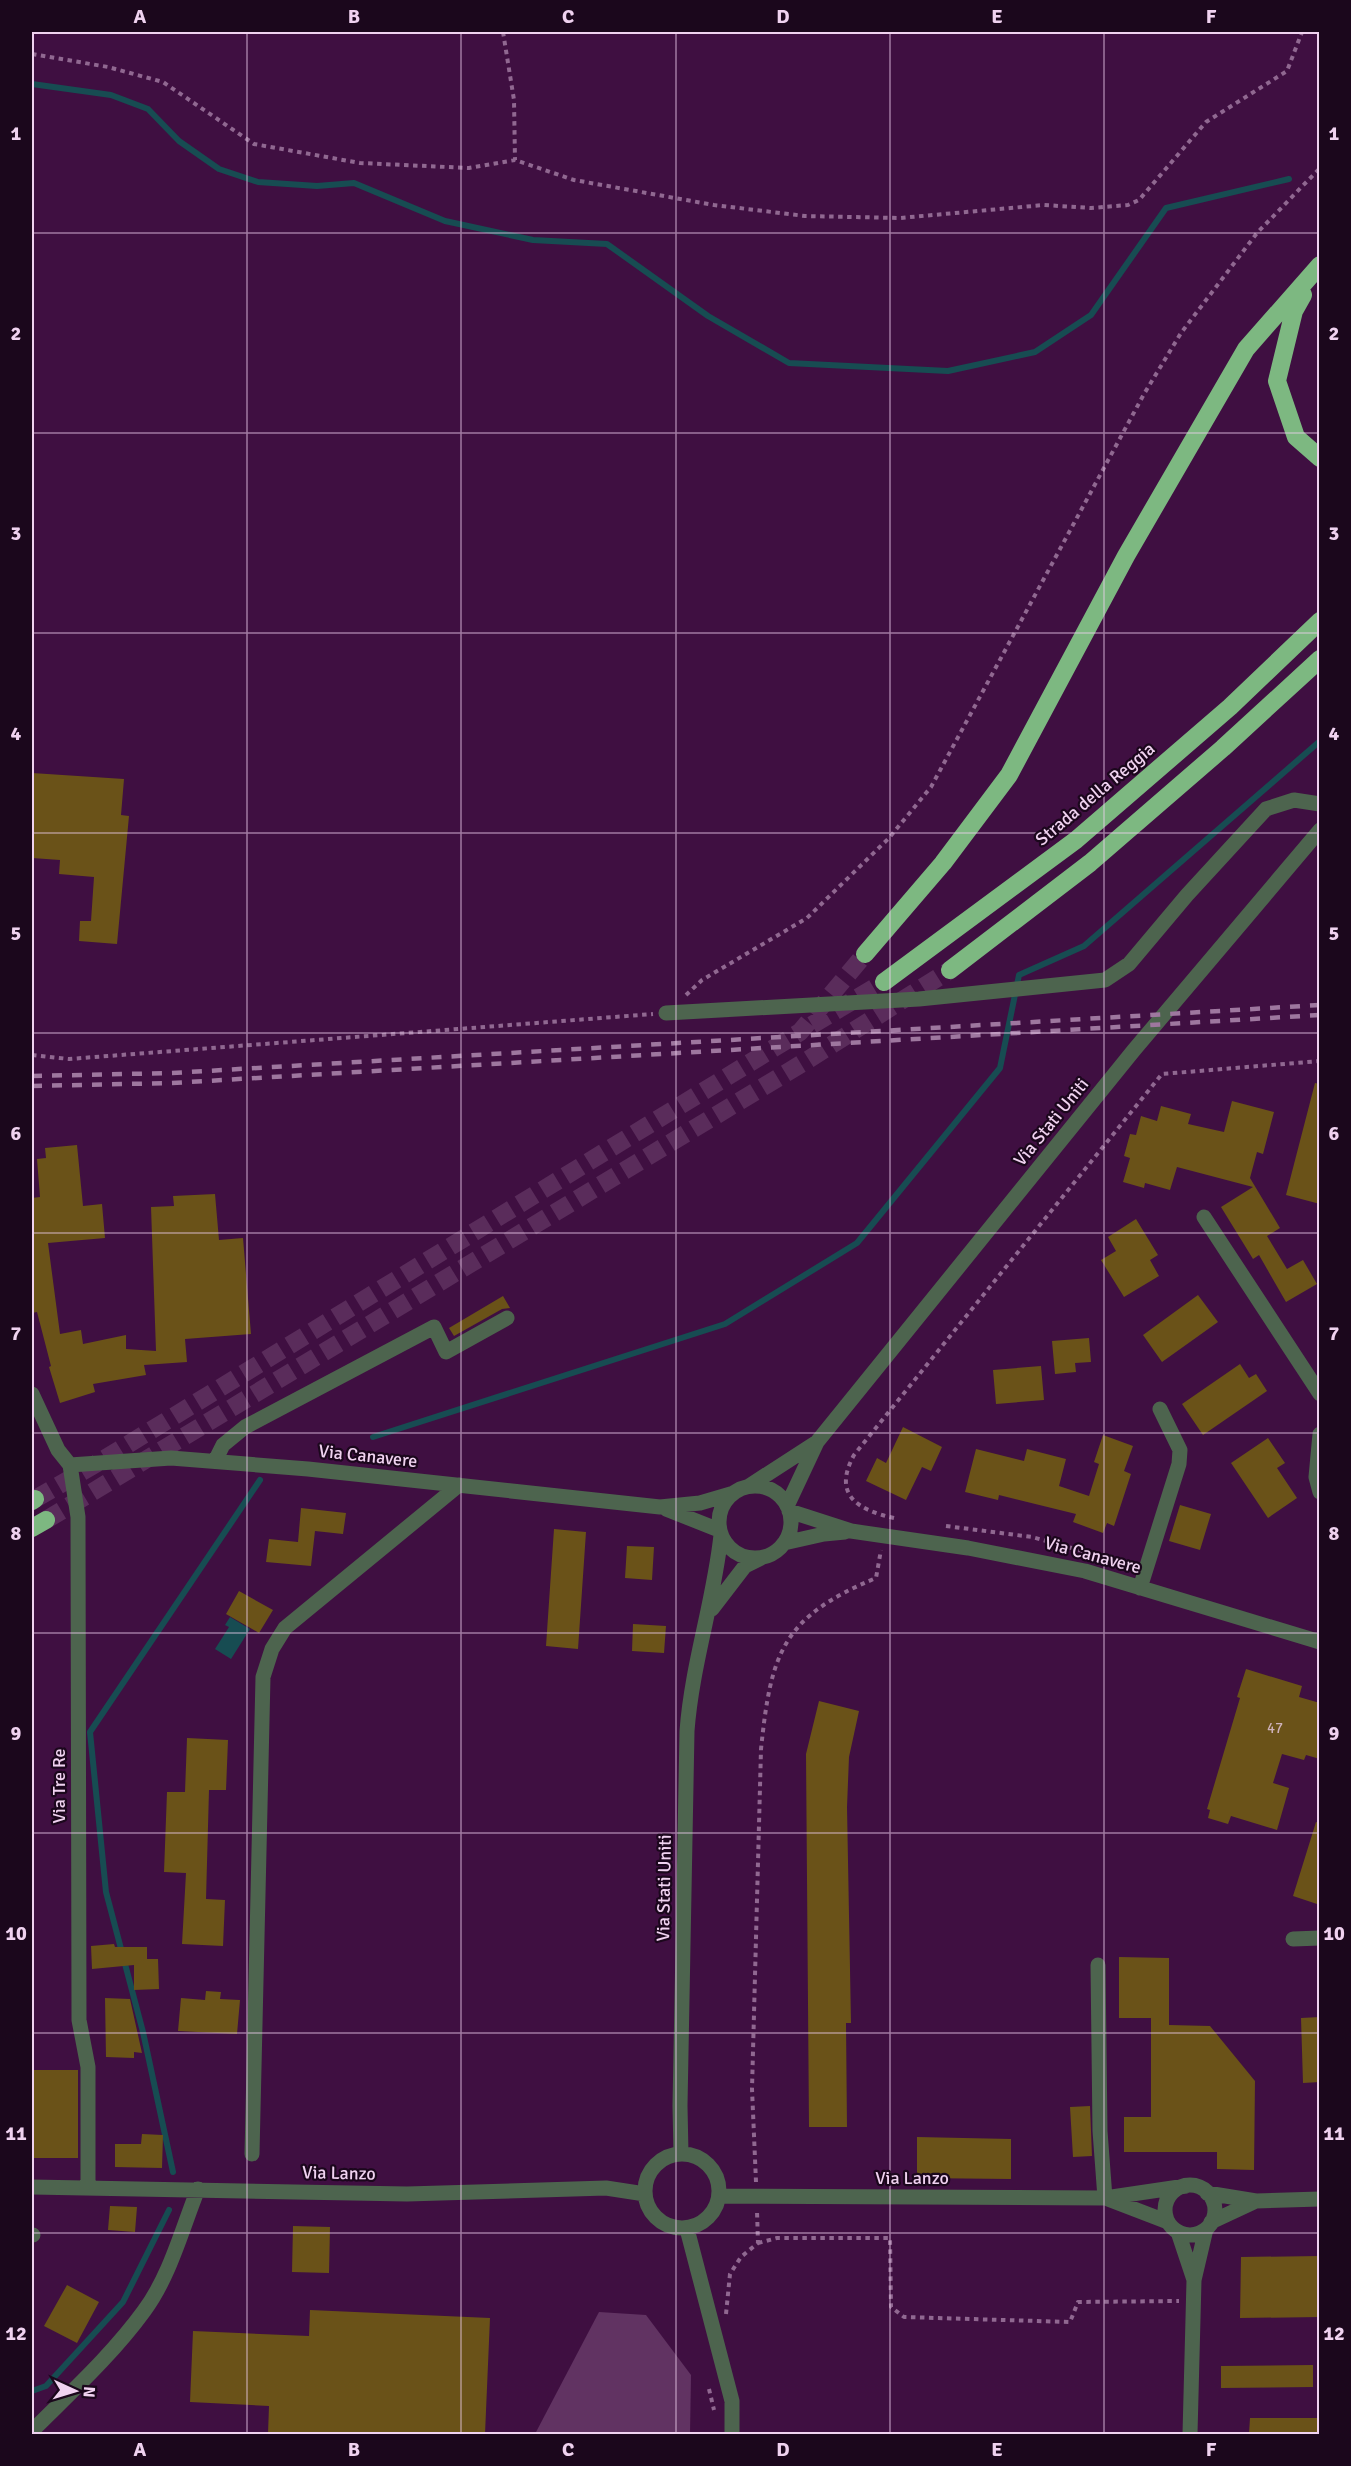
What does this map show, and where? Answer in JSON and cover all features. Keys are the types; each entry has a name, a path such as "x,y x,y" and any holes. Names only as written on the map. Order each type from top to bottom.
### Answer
{"highway":[{"path":"1320,266 1294,311 1277,381 1296,437 1320,458"},
{"path":"865,954 943,863 1009,775 1126,556 1246,349 1320,266"},
{"name":"Strada della Reggia","path":"884,982 1076,840 1230,707 1320,621"},
{"path":"950,970 1090,862 1223,748 1320,659"}],"street":[{"path":"666,1013 1001,991 1105,980 1129,964 1187,895 1266,809 1294,800 1320,804"},
{"name":"Via Stati Uniti","path":"788,1509 817,1442 1134,1050 1320,830"},
{"path":"1204,1218 1320,1394"},
{"path":"215,1461 223,1445 245,1427 434,1327 446,1352 507,1318"},
{"name":"Via Tre Re","path":"32,1394 58,1450 70,1465 78,1517 79,2020 88,2067 88,2188"},
{"path":"1140,1588 1179,1464 1180,1449 1160,1409"},
{"path":"1320,1434 1316,1477 1320,1492"},
{"name":"Via Stati Uniti","path":"749,1486 817,1442"},
{"name":"Via Canavere","path":"70,1465 171,1458 215,1461 660,1507 700,1503 734,1493"},
{"path":"252,2154 263,1677 272,1649 285,1628 459,1485"},
{"path":"749,1486 771,1490 788,1509 790,1525 784,1543 763,1557 753,1558 734,1551 720,1532 720,1512 734,1493 749,1486"},
{"name":"Via Canavere","path":"660,1507 720,1532"},
{"name":"Via Canavere","path":"788,1509 850,1532 1032,1559 1140,1588 1320,1642"},
{"name":"Via Stati Uniti","path":"681,2154 680,2095 687,1731 693,1673 717,1570 720,1532"},
{"name":"Via Canavere","path":"784,1543 824,1534 850,1532"},
{"name":"Via Stati Uniti","path":"703,1624 728,1585 745,1566 763,1557"},
{"path":"1293,1939 1320,1938"},
{"path":"1098,1965 1100,2131 1105,2198"},
{"path":"681,2154 697,2157 710,2166 718,2180 720,2196 712,2214 697,2226 687,2229 672,2228 659,2220 649,2209 645,2194 649,2175 655,2166 662,2160 681,2154"},
{"name":"Via Lanzo","path":"720,2196 1105,2198 1186,2186"},
{"path":"1194,2280 1173,2227 1165,2214 1167,2199 1178,2188 1194,2186 1207,2193 1256,2201 1320,2199"},
{"name":"Via Lanzo","path":"32,2187 407,2194 606,2188 645,2194"},
{"path":"32,2431 85,2378 145,2310 166,2271 198,2189"},
{"path":"1190,2434 1194,2280 1213,2204 1207,2193"},
{"name":"Via Lanzo","path":"1105,2198 1173,2227"},
{"path":"1173,2227 1192,2235 1256,2201"},
{"path":"687,2229 732,2401 732,2434"}],"path":[{"path":"503,32 514,100 515,159"},
{"path":"32,54 108,67 163,82 254,144 360,163 469,168 515,159 574,180 714,205 805,216 900,218 1044,205 1091,208 1128,205 1139,200 1206,122 1287,71 1302,32"},
{"path":"32,1055 69,1059 666,1013 702,980 807,918 888,838 931,787 1144,394 1181,333 1257,233 1320,168"},
{"path":"898,1519 861,1508 850,1498 845,1484 846,1469 854,1455 1162,1074 1320,1061"},
{"path":"938,1525 1032,1537 1089,1553"},
{"path":"757,2197 752,2089 761,1749 767,1698 782,1650 794,1630 816,1608 844,1591 876,1578 883,1537"},
{"path":"758,2242 777,2238 890,2238 891,2307 904,2317 1070,2322 1078,2302 1193,2301"}],"shaded area":[{"path":"230,1617 250,1629 231,1659 215,1649 229,1627 225,1625"},
{"path":"599,2312 646,2315 691,2375 690,2434 535,2434"}],"building":[{"path":"32,773 124,779 121,815 129,816 117,944 79,941 80,921 91,921 94,877 59,874 60,860 32,858"},
{"path":"1315,1083 1320,1084 1320,1204 1286,1195"},
{"path":"1232,1101 1274,1112 1263,1154 1257,1152 1250,1178 1280,1228 1267,1236 1287,1269 1303,1260 1317,1284 1286,1302 1259,1255 1253,1259 1221,1207 1253,1187 1177,1167 1170,1190 1145,1183 1144,1188 1123,1182 1130,1158 1124,1156 1130,1134 1136,1135 1141,1116 1157,1121 1161,1106 1191,1114 1188,1124 1224,1132"},
{"path":"77,1145 83,1206 102,1204 105,1238 48,1243 60,1334 81,1330 83,1344 126,1335 126,1349 156,1351 151,1207 174,1206 173,1196 215,1194 219,1240 243,1238 251,1334 185,1339 187,1362 144,1365 146,1375 93,1384 95,1392 60,1403 49,1367 51,1366 37,1312 32,1313 32,1198 40,1197 37,1159 46,1158 45,1148"},
{"path":"1136,1219 1158,1255 1150,1260 1159,1276 1124,1297 1101,1260 1116,1251 1108,1237"},
{"path":"1198,1295 1218,1322 1162,1362 1143,1335"},
{"path":"503,1296 510,1308 502,1309 454,1336 449,1328"},
{"path":"1089,1338 1091,1362 1075,1363 1076,1372 1055,1374 1052,1341"},
{"path":"1240,1364 1249,1378 1256,1374 1267,1391 1203,1435 1182,1404"},
{"path":"1041,1366 1044,1400 996,1404 993,1370"},
{"path":"903,1427 942,1447 931,1471 922,1467 906,1500 866,1481 877,1458 886,1463"},
{"path":"1103,1435 1133,1446 1124,1471 1131,1474 1114,1526 1107,1523 1103,1533 1073,1522 1076,1514 999,1495 998,1500 965,1492 976,1449 1024,1461 1027,1449 1066,1459 1059,1486 1089,1496 1099,1464 1094,1462"},
{"path":"1268,1438 1285,1463 1277,1468 1297,1498 1268,1518 1231,1463"},
{"path":"1180,1505 1211,1514 1200,1550 1169,1541"},
{"path":"301,1508 346,1513 343,1534 315,1531 311,1566 266,1562 269,1539 298,1542"},
{"path":"554,1529 586,1532 578,1649 546,1646"},
{"path":"627,1546 654,1547 652,1580 625,1578"},
{"path":"239,1591 273,1610 259,1633 226,1614"},
{"path":"633,1624 666,1626 664,1653 632,1651"},
{"path":"1246,1669 1302,1686 1299,1697 1320,1703 1320,1759 1306,1755 1304,1760 1282,1754 1273,1783 1289,1788 1277,1830 1231,1816 1228,1824 1208,1818 1210,1810 1207,1809 1240,1698 1237,1697"},
{"path":"819,1701 859,1711 849,1757 847,1807 851,2023 846,2023 847,2127 809,2127 806,1754"},
{"path":"187,1738 228,1740 226,1790 209,1790 206,1899 225,1900 223,1946 182,1944 186,1873 164,1872 167,1792 185,1792"},
{"path":"1316,1822 1320,1823 1320,1905 1293,1896"},
{"path":"114,1944 115,1947 147,1947 147,1959 158,1959 159,1989 134,1990 134,1965 92,1969 91,1946"},
{"path":"1119,1957 1169,1958 1169,2025 1210,2026 1255,2081 1254,2170 1217,2169 1217,2152 1124,2152 1124,2117 1151,2117 1151,2018 1119,2018"},
{"path":"206,1991 221,1992 220,1999 240,2000 237,2034 178,2031 181,1998 205,2000"},
{"path":"105,1998 130,1999 142,2053 134,2052 134,2058 106,2057"},
{"path":"1320,2017 1320,2082 1303,2083 1301,2018"},
{"path":"32,2070 78,2070 78,2158 32,2158"},
{"path":"1090,2106 1092,2156 1073,2157 1070,2107"},
{"path":"142,2134 163,2135 162,2168 115,2167 115,2144 141,2144"},
{"path":"917,2137 1011,2139 1011,2179 917,2178"},
{"path":"110,2206 137,2207 135,2232 108,2230"},
{"path":"293,2226 330,2227 329,2273 292,2272"},
{"path":"1320,2256 1320,2317 1240,2318 1241,2257"},
{"path":"67,2285 99,2302 77,2343 44,2326"},
{"path":"310,2310 490,2318 485,2434 268,2434 269,2406 190,2402 193,2331 309,2336"},
{"path":"1313,2365 1313,2387 1221,2388 1221,2366"},
{"path":"1250,2418 1320,2418 1320,2434 1249,2434"}],"waterway":[{"path":"32,84 111,95 148,109 179,141 219,169 258,182 317,186 354,183 445,221 533,240 607,244 708,316 789,363 948,371 1035,352 1091,315 1166,208 1289,179"},
{"path":"373,1437 725,1324 857,1243 1000,1068 1019,975 1084,946 1320,741"},
{"path":"173,2172 143,2032 106,1892 90,1732 260,1480"},
{"path":"32,2391 46,2386 123,2302 169,2210"}],"tunnel":[{"path":"35,1499 101,1461 800,1032 865,954"},
{"path":"46,1520 806,1061 950,970"},
{"path":"812,1025 884,982"}],"railway":[{"path":"32,1076 172,1073 1320,1005"},
{"path":"32,1086 172,1083 1320,1015"}]}
